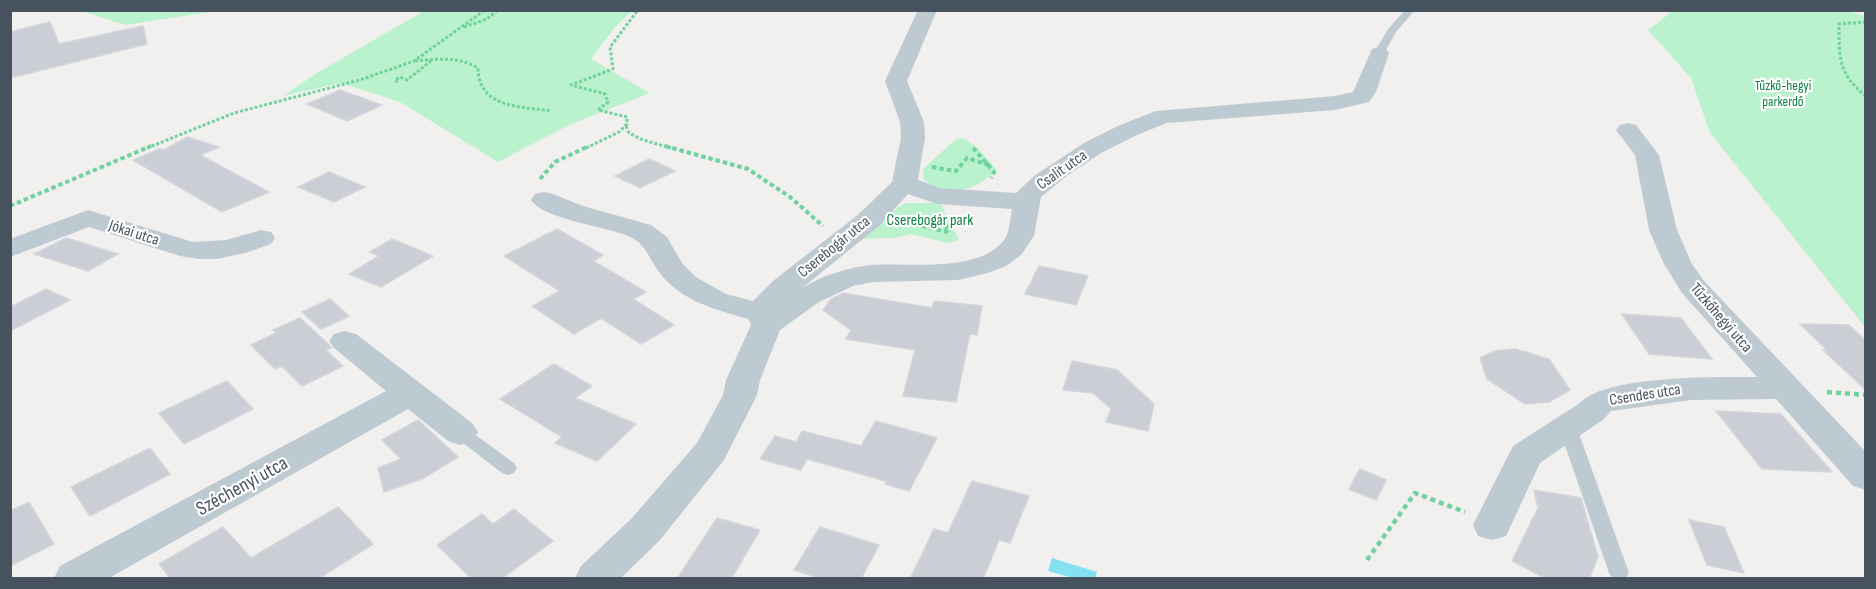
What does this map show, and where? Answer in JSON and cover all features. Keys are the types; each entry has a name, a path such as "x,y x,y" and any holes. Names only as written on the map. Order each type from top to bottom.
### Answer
{"street":[{"path":"928,10 896,81 912,122 913,138 904,184 937,196 1026,202"},
{"name":"Csalit utca","path":"763,318 821,288 855,276 952,273 994,260 1011,250 1021,235 1029,194 1100,144 1141,123 1164,116 1335,103 1361,97 1365,92 1379,53"},
{"name":"Tűzkőhegyi utca","path":"1628,130 1647,155 1663,230 1678,264 1693,287 1866,476"},
{"name":"Cserebogár utca","path":"595,579 646,529 711,451 736,403 763,318 784,287 848,238 904,184"},
{"path":"544,200 574,212 641,231 657,243 670,267 686,283 715,300 763,318"},
{"name":"Jókai utca","path":"10,249 88,218 205,253 233,249 261,238"},
{"path":"345,341 460,432"},
{"name":"Csendes utca","path":"1493,524 1526,455 1569,428 1599,403 1612,398 1691,388 1786,388"},
{"name":"Széchenyi utca","path":"74,579 410,393"}],"lane":[{"path":"1379,53 1392,31 1411,10"},
{"path":"1569,428 1619,573"},
{"path":"460,432 508,468"}],"path":[{"path":"414,61 485,10"},
{"path":"459,29 487,19 498,10"},
{"path":"638,10 610,47 613,69 571,85 605,94 608,102 598,110 627,117 626,126 629,133 643,140 748,169 790,197 833,234 848,238"},
{"path":"1866,22 1839,24 1840,66 1854,88 1866,96"},
{"path":"10,206 234,113 350,83 414,61 456,59 470,62 478,68 481,88 498,103 550,111"},
{"path":"398,82 395,80 400,77 407,80 416,75 431,60"},
{"path":"544,200 530,189 555,162 619,132 626,126"},
{"path":"935,167 946,171 956,171 967,158 989,165"},
{"path":"894,219 949,232"},
{"path":"1367,560 1415,493 1493,524"}],"green space":[{"path":"82,10 217,11 125,25"},
{"path":"426,10 632,11 615,27 591,59 650,93 571,124 498,162 400,102 341,83 283,96 320,71"},
{"name":"Tűzkő-hegyi parkerdő","path":"1843,10 1865,16 1865,327 1710,133 1691,78 1648,30 1673,11"},
{"path":"962,138 977,147 997,170 980,183 962,190 943,189 924,180 923,169 956,139"},
{"name":"Cserebogár park","path":"904,203 940,203 959,240 948,243 911,234 894,238 857,239"}],"water":[{"path":"1052,558 1097,572 1095,578 1073,578 1048,571"}],"building":[{"path":"50,22 59,44 143,26 147,44 10,78 10,32"},
{"path":"340,90 382,105 347,121 307,104"},
{"path":"187,137 219,147 200,155 269,192 222,212 133,160 159,149 164,150"},
{"path":"649,159 675,171 640,188 615,176"},
{"path":"329,172 365,187 334,202 298,187"},
{"path":"557,229 603,255 593,261 646,292 633,299 674,325 641,344 601,318 574,334 532,306 560,291 504,256"},
{"path":"66,238 118,254 88,271 34,254"},
{"path":"392,239 433,256 381,287 349,274 379,256 370,252"},
{"path":"1039,266 1088,276 1076,305 1025,294"},
{"path":"46,289 70,300 10,331 10,307"},
{"path":"843,293 932,308 934,301 982,306 977,335 970,334 956,402 903,396 915,350 846,339 851,330 823,310 831,299"},
{"path":"330,299 349,316 321,329 302,312"},
{"path":"1622,314 1681,318 1712,359 1649,354"},
{"path":"300,318 327,343 331,348 326,350 343,366 302,386 282,366 275,369 251,345 276,333 273,330"},
{"path":"1800,324 1849,325 1866,341 1866,390 1823,350 1827,350"},
{"path":"1515,349 1549,359 1570,390 1549,402 1525,404 1487,379 1480,358 1495,351"},
{"path":"1072,361 1117,370 1154,404 1148,431 1106,422 1111,409 1093,393 1063,390"},
{"path":"554,364 592,386 575,398 636,424 597,461 555,443 562,437 500,399"},
{"path":"227,381 253,409 184,444 159,413"},
{"path":"1716,411 1781,414 1832,472 1762,469"},
{"path":"418,420 458,457 422,479 384,492 378,468 401,459 382,440"},
{"path":"876,421 937,438 909,491 885,484 886,481 807,459 801,470 760,459 775,436 796,442 802,431 861,446"},
{"path":"150,448 170,474 90,516 71,487"},
{"path":"1360,469 1386,480 1376,500 1349,489"},
{"path":"972,481 1029,496 1010,543 999,540 983,579 910,579 934,529 948,533"},
{"path":"1534,490 1581,498 1598,557 1589,579 1547,579 1512,561 1538,508"},
{"path":"29,502 54,544 10,566 10,511"},
{"path":"338,507 373,544 318,579 171,579 159,564 223,527 251,558"},
{"path":"514,509 553,541 501,579 472,579 437,545 482,514 493,524"},
{"path":"717,518 760,530 731,579 677,579"},
{"path":"1689,520 1724,527 1744,573 1707,565"},
{"path":"820,527 879,545 861,579 822,579 794,570"}]}
